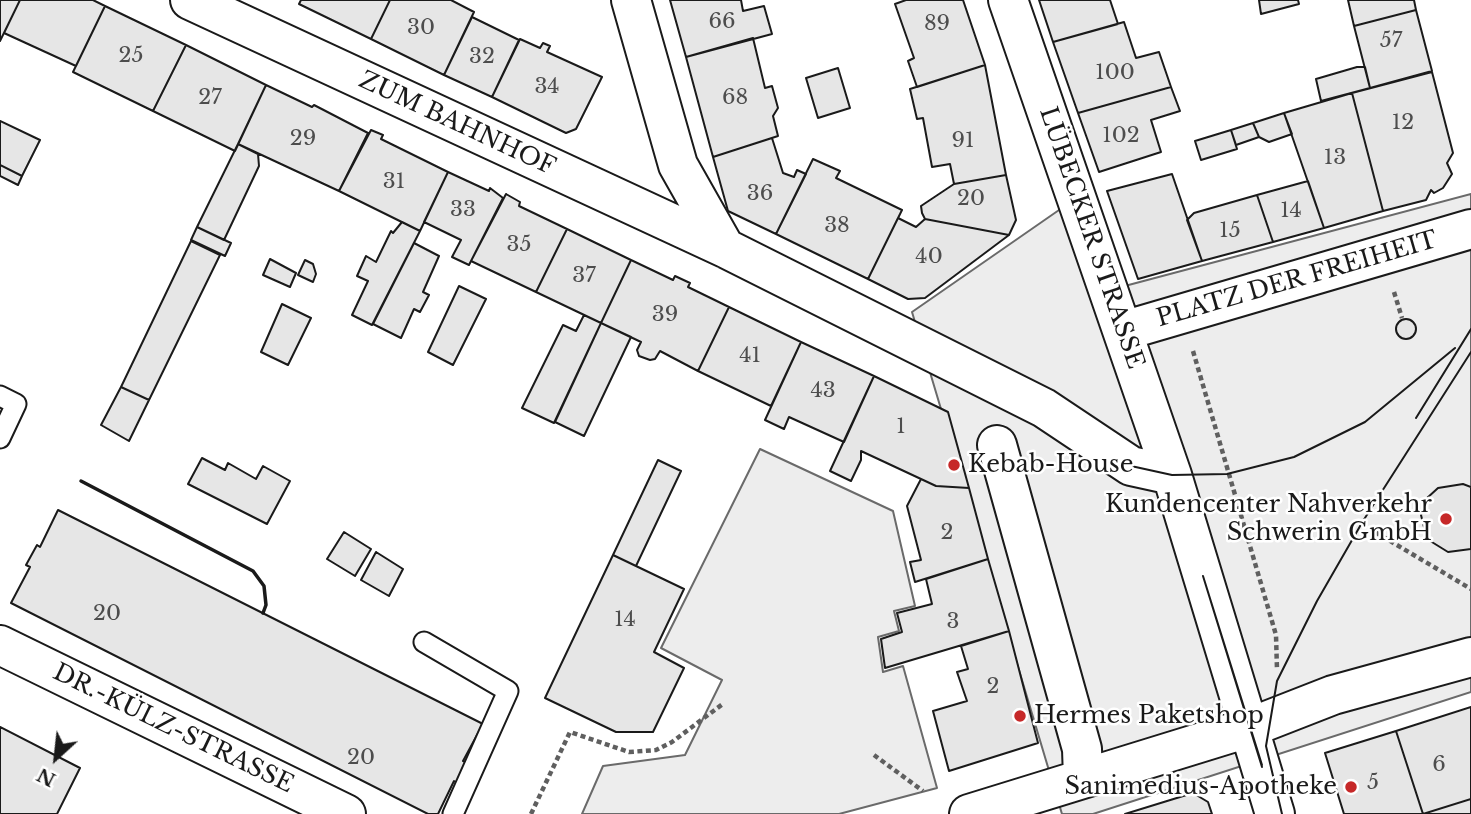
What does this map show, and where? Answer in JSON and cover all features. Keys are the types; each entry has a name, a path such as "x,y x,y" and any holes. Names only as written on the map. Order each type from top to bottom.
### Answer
{"street":[{"name":"ZUM BAHNHOF","path":"190,0 725,248 1044,408 1131,466 1153,474 1172,475"},
{"path":"631,0 678,165 725,248"},
{"name":"LÜBECKER STRASSE","path":"1009,0 1172,475 1251,727 1275,814"},
{"name":"PLATZ DER FREIHEIT","path":"1123,331 1471,229"},
{"path":"997,445 1082,749 1083,778"},
{"name":"DR.-KÜLZ-STRASSE","path":"0,645 346,814"},
{"path":"969,814 1251,727 1332,695 1471,657"}],"lane":[{"path":"0,396 16,404 0,438"},
{"path":"424,642 508,691 453,814"}],"path":[{"path":"1394,292 1402,318"},
{"path":"1182,313 1276,635 1277,681"},
{"path":"1375,532 1471,589"},
{"path":"531,814 570,732 629,752 656,750 672,742 724,703"},
{"path":"874,755 923,791"}],"shaded area":[{"path":"1085,192 1121,287 1471,194 1471,692 1093,814 1062,814 912,312"},
{"path":"760,449 893,511 915,606 894,611 899,631 878,637 883,672 903,666 937,788 839,814 582,814 603,766 685,755 722,680 661,648"}],"building":[{"path":"0,0 20,0 0,41"},
{"path":"20,0 93,0 105,6 76,66 4,33"},
{"path":"301,0 390,0 371,39 299,4"},
{"path":"390,0 451,0 474,12 444,75 371,39"},
{"path":"670,0 741,0 743,11 764,6 772,34 686,57"},
{"path":"906,0 963,0 985,65 917,87 908,61 914,58 895,4"},
{"path":"1039,0 1110,0 1118,24 1053,42"},
{"path":"1259,0 1298,0 1299,4 1261,14"},
{"path":"1348,0 1414,0 1416,10 1354,26"},
{"path":"105,6 186,45 153,111 73,72"},
{"path":"1416,10 1432,71 1370,88 1354,26"},
{"path":"472,17 519,40 492,97 444,75"},
{"path":"1124,22 1136,58 1159,52 1171,87 1078,113 1053,42"},
{"path":"753,38 765,88 772,86 778,108 773,116 778,136 713,157 686,57"},
{"path":"520,39 540,48 543,43 550,46 547,52 602,77 576,129 566,133 492,97"},
{"path":"186,45 266,85 235,151 153,111"},
{"path":"985,65 1006,175 954,184 950,164 932,167 923,118 917,119 910,89"},
{"path":"1365,67 1370,88 1321,101 1316,79"},
{"path":"838,68 850,108 818,118 806,78"},
{"path":"1432,72 1453,153 1447,163 1452,174 1443,188 1434,193 1431,190 1426,200 1383,211 1352,93"},
{"path":"266,85 312,107 314,105 368,133 339,191 238,144"},
{"path":"1171,87 1180,111 1151,120 1161,152 1099,172 1078,113"},
{"path":"1352,93 1383,211 1324,228 1284,113"},
{"path":"1284,113 1292,134 1269,142 1259,137 1253,123"},
{"path":"0,121 40,140 22,176 0,165"},
{"path":"1253,123 1259,137 1236,145 1231,130"},
{"path":"371,130 383,135 381,139 448,172 420,231 339,191"},
{"path":"1231,130 1237,149 1201,160 1195,141"},
{"path":"772,138 783,173 794,177 797,170 806,174 776,234 728,211 713,157"},
{"path":"238,144 258,154 259,166 224,240 197,227"},
{"path":"813,159 840,171 836,178 902,210 868,279 776,234"},
{"path":"0,165 22,176 18,185 0,176"},
{"path":"448,172 489,191 490,188 503,198 469,265 452,257 461,240 424,222"},
{"path":"1172,174 1202,261 1138,279 1107,191"},
{"path":"1006,175 1016,220 1009,235 925,219 922,213 921,206 954,184"},
{"path":"1308,181 1324,228 1273,242 1257,195"},
{"path":"506,194 520,202 519,206 567,229 536,292 471,261"},
{"path":"1257,195 1273,242 1202,261 1187,220 1194,213"},
{"path":"898,218 916,227 925,219 1009,235 925,298 908,299 868,279"},
{"path":"402,222 420,231 372,325 352,315 368,281 357,276 366,256 376,262 391,231 393,233"},
{"path":"197,227 231,243 225,256 191,240"},
{"path":"567,229 631,260 601,323 536,292"},
{"path":"191,241 220,255 149,400 121,387"},
{"path":"414,243 439,256 423,292 429,295 420,312 414,309 401,338 373,324"},
{"path":"270,259 296,273 290,287 263,275"},
{"path":"305,260 313,264 316,274 313,282 298,275"},
{"path":"631,260 673,280 675,276 690,283 688,287 729,307 698,371 660,351 655,359 639,356 637,350 641,342 601,323"},
{"path":"459,286 486,299 453,365 428,352"},
{"path":"282,304 311,318 288,365 261,352"},
{"path":"729,307 801,342 771,406 698,371"},
{"path":"584,315 601,323 554,423 522,408 563,325 576,331"},
{"path":"1402,319 1410,319 1416,329 1410,339 1402,339 1396,333 1396,325"},
{"path":"601,323 631,337 584,436 555,422"},
{"path":"801,342 874,376 844,442 789,417 784,429 765,420"},
{"path":"874,376 948,412 969,488 936,486 861,451 861,460 851,481 830,471"},
{"path":"121,387 149,400 129,441 101,425"},
{"path":"202,458 225,470 228,463 256,479 263,466 290,481 267,524 188,484"},
{"path":"658,460 681,471 636,566 613,555"},
{"path":"921,479 936,486 969,488 988,559 915,582 910,562 921,560 907,506"},
{"name":"Kundencenter Nahverkehr Schwerin GmbH","path":"1463,484 1471,487 1471,549 1448,552 1427,539 1421,515 1426,499 1438,488"},
{"path":"58,510 483,724 463,761 468,763 457,783 454,781 438,814 428,814 11,603 30,567 26,565 37,545 40,547"},
{"path":"344,532 371,549 355,576 327,559"},
{"path":"376,552 403,569 389,596 361,580"},
{"path":"613,555 684,589 654,652 684,668 653,732 616,732 545,698"},
{"path":"988,559 1009,631 885,668 881,639 902,632 897,613 932,604 926,579"},
{"path":"1009,631 1038,743 949,771 933,711 967,701 957,672 968,669 961,646"},
{"path":"1471,707 1471,799 1423,814 1396,731"},
{"path":"0,727 80,768 57,814 0,814"},
{"path":"1396,731 1423,814 1344,814 1325,753"},
{"path":"1193,793 1208,802 1212,814 1125,814"},
{"path":"1471,799 1471,814 1423,814"}],"tram line":[{"path":"1416,418 1471,329"},
{"path":"1131,466 1172,475 1227,474 1294,457 1365,422 1455,348"},
{"path":"1282,814 1266,746 1277,681 1317,601 1363,521 1471,352"},
{"path":"1262,765 1203,576 1262,767"}],"wall":[{"path":"81,481 253,571 264,586 266,605 263,613"}],"place":[{"name":"Kebab-House","path":"954,465"},
{"name":"Kundencenter Nahverkehr Schwerin GmbH","path":"1446,519"},
{"name":"Hermes Paketshop","path":"1020,716"},
{"name":"Sanimedius-Apotheke","path":"1351,787"}]}
